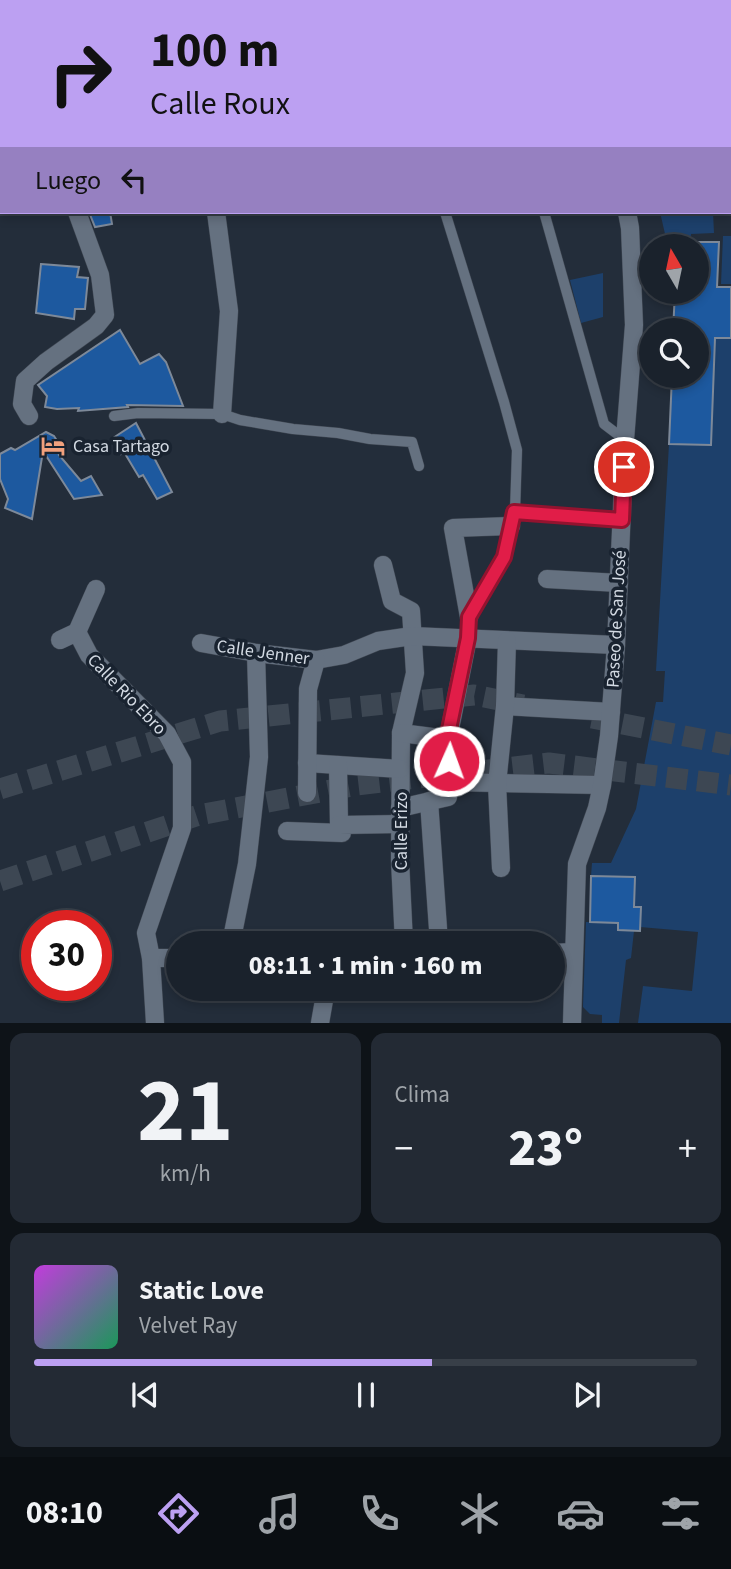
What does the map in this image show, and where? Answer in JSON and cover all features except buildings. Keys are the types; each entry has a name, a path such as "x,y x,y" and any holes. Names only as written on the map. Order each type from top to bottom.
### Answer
{"street":[{"path":"29,416 22,404 25,381 46,362 96,326 105,315 100,275 77,214"},
{"path":"216,214 229,311 222,414"},
{"name":"Paseo de San José","path":"572,1023 577,864 597,808 602,785 616,645 625,440 634,326 631,240 627,214"},
{"path":"469,617 453,528 513,519"},
{"name":"Calle Erizo","path":"383,565 392,601 411,611 415,673 401,733 404,931"},
{"path":"547,579 619,583"},
{"path":"60,640 77,632 96,589"},
{"name":"Calle Rio Ebro","path":"77,632 89,655 167,734 181,762 182,828 146,933 151,958 155,1023"},
{"name":"Calle Jenner","path":"201,643 316,660 344,655 378,641 412,636 616,645"},
{"path":"339,825 400,816 429,802 448,797 451,782 447,739 468,638"},
{"path":"500,868 497,784 505,706 507,640"},
{"path":"233,931 247,864 259,757 256,653"},
{"path":"307,793 309,689 316,660"},
{"path":"505,706 611,712"},
{"path":"401,733 447,739"},
{"path":"307,763 400,769"},
{"path":"286,831 342,834 339,825 338,765"},
{"path":"451,782 602,785"},
{"path":"429,802 438,931"},
{"path":"565,952 573,952"},
{"path":"151,958 166,958"},
{"path":"320,1023 324,1001"}],"lane":[{"path":"446,214 517,450 513,519 504,557 469,617 468,638"},
{"path":"545,214 604,424 625,440"},
{"path":"114,416 138,413 222,414 240,420 293,429 412,442 419,466"},
{"path":"513,519 622,520"}],"shaded area":[{"path":"660,214 713,214 714,233 665,234"},
{"path":"723,236 731,236 731,284 721,284"},
{"path":"603,273 603,317 581,323 570,280"},
{"path":"715,338 731,338 731,1023 638,1023 643,986 692,991 698,932 640,927 641,907 634,907 635,877 591,876 592,863 611,863 636,809 656,702 663,702 665,671 656,671 669,444 711,445"},
{"path":"586,922 618,923 618,930 634,931 631,958 626,960 619,1023 602,1023 602,1015 590,1014 583,1007"}],"tunnel":[{"path":"0,789 220,721 474,695 523,705"},
{"path":"592,718 731,745"},
{"path":"0,881 199,815 357,785 549,763 731,785"}],"place":[{"name":"Casa Tartago","path":"53,446"}],"route":[{"path":"449,761 447,739 468,638 469,617 504,557 514,512 622,520 624,467"}]}
